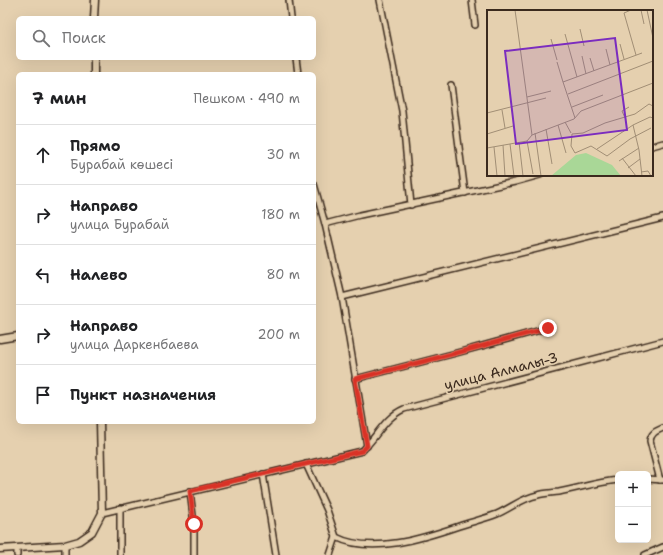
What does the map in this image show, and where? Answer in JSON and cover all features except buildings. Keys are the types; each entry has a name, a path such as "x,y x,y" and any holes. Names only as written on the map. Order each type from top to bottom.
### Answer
{"street":[{"path":"94,16 95,0"},
{"path":"289,0 291,16"},
{"path":"380,0 402,111 411,204"},
{"path":"472,0 475,25"},
{"path":"94,60 94,72"},
{"path":"296,60 298,72"},
{"path":"451,85 465,193"},
{"path":"653,146 663,143"},
{"path":"514,176 515,182"},
{"path":"325,224 536,176"},
{"path":"316,191 342,297 367,446"},
{"path":"342,297 663,218"},
{"path":"355,379 548,328"},
{"path":"0,339 16,336"},
{"name":"улица Алмалы-3","path":"306,464 362,451 389,419 397,412 404,409 663,341"},
{"path":"0,549 17,552 65,545 79,541 92,532 102,513 100,424"},
{"path":"651,479 662,480 650,437 653,433 663,428"},
{"path":"102,513 306,464 327,510 336,537 330,555"},
{"path":"263,474 276,555"},
{"path":"336,537 348,544 360,546 406,543 496,514 538,494 559,492 615,481"},
{"path":"190,491 194,524 194,555"},
{"path":"120,508 120,555"},
{"path":"65,545 65,555"},
{"path":"645,555 663,546"}],"route":[{"path":"194,524 190,491 362,451 367,446 355,379 548,328"}]}
